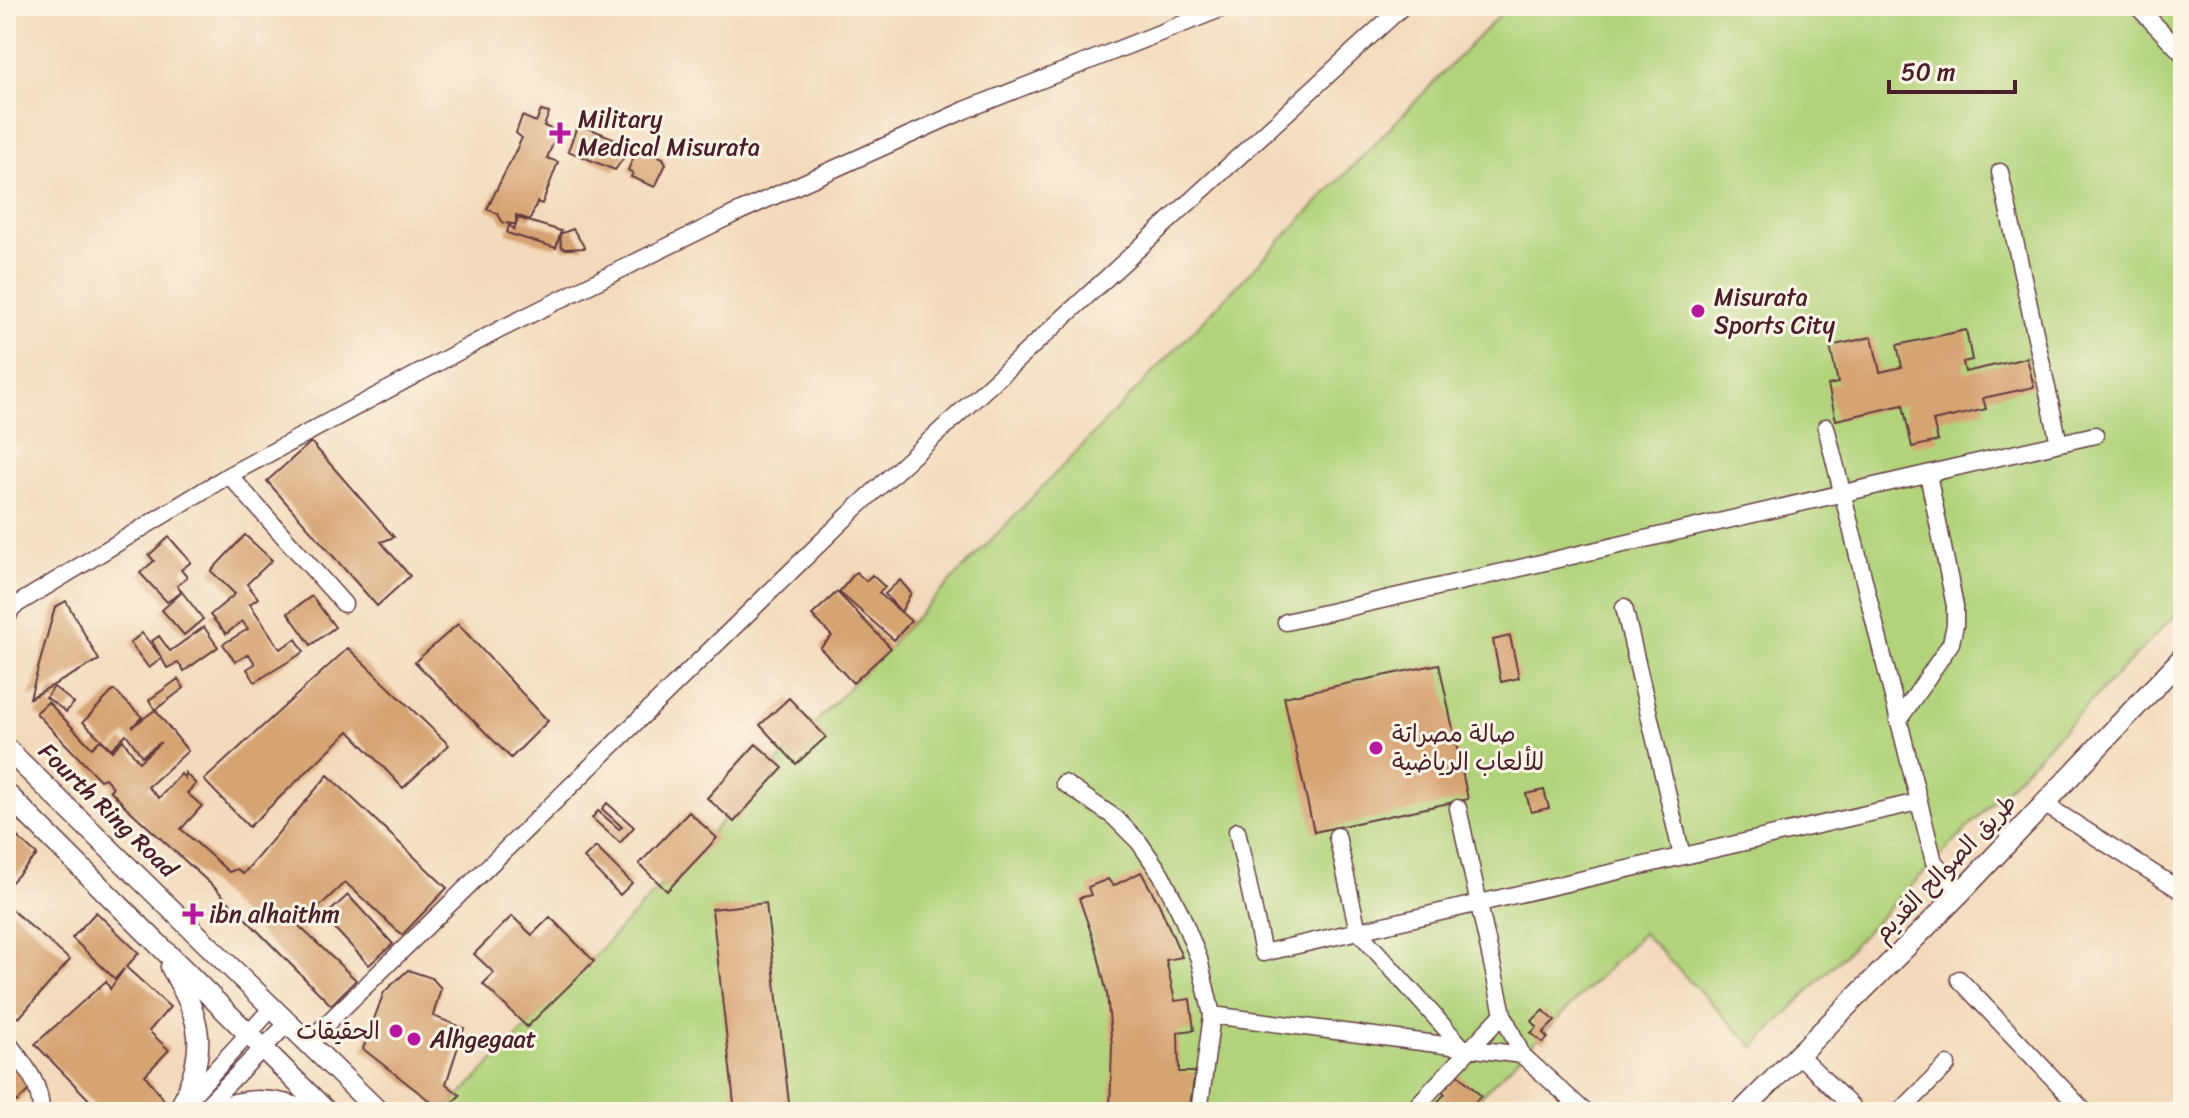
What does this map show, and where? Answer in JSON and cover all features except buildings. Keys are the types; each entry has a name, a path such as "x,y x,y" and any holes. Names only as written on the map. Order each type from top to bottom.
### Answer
{"main road":[{"name":"طريق الصوالح القديم","path":"1741,1112 1962,891 2183,657"},
{"name":"Fourth Ring Road","path":"7,748 379,1112"},
{"path":"6,793 327,1112"},
{"path":"139,926 170,964 188,996 198,1024 199,1053 186,1111"},
{"path":"212,1112 234,1103 254,1100 276,1100 309,1112"}],"street":[{"path":"7,612 229,475 501,329 732,215 965,110 1228,6"},
{"path":"307,1043 856,508 1403,6"},
{"path":"2137,6 2183,54"},
{"path":"2000,172 2059,443"},
{"path":"1826,427 1934,862 1962,891"},
{"path":"1286,622 2095,435"},
{"path":"1898,721 1951,643 1955,625 1955,606 1928,474"},
{"path":"229,475 344,604"},
{"path":"1624,607 1682,856"},
{"path":"1064,783 1114,817 1139,842 1161,874 1181,914 1199,959 1212,1015 1199,1112"},
{"path":"1237,831 1263,953 1918,802"},
{"path":"2044,804 2183,892"},
{"path":"1458,808 1503,1014 1522,1055 1585,1112"},
{"path":"1337,836 1358,931 1466,1048"},
{"path":"1959,979 2085,1112"},
{"path":"186,1111 271,1009"},
{"path":"1411,1112 1466,1048 1503,1014"},
{"path":"1212,1015 1522,1055"},
{"path":"186,1111 264,1048 287,1024"},
{"path":"6,1040 34,1077 41,1112"},
{"path":"1798,1054 1857,1112"},
{"path":"1900,1112 1947,1065"}],"green space":[{"name":"Misurata Sports City","path":"1508,6 2174,6 2183,15 2183,607 1754,1047 1643,933 1465,1112 444,1112 853,683 890,648 894,640"}],"place":[{"name":"Military Medical Misurata","path":"560,133"},
{"name":"Misurata Sports City","path":"1698,311"},
{"name":"صالة مصراتة للألعاب الرياضية","path":"1376,748"},
{"name":"ibn alhaithm","path":"193,914"},
{"name":"الحقيقات","path":"396,1031"},
{"name":"Alhgegaat","path":"414,1039"}]}
